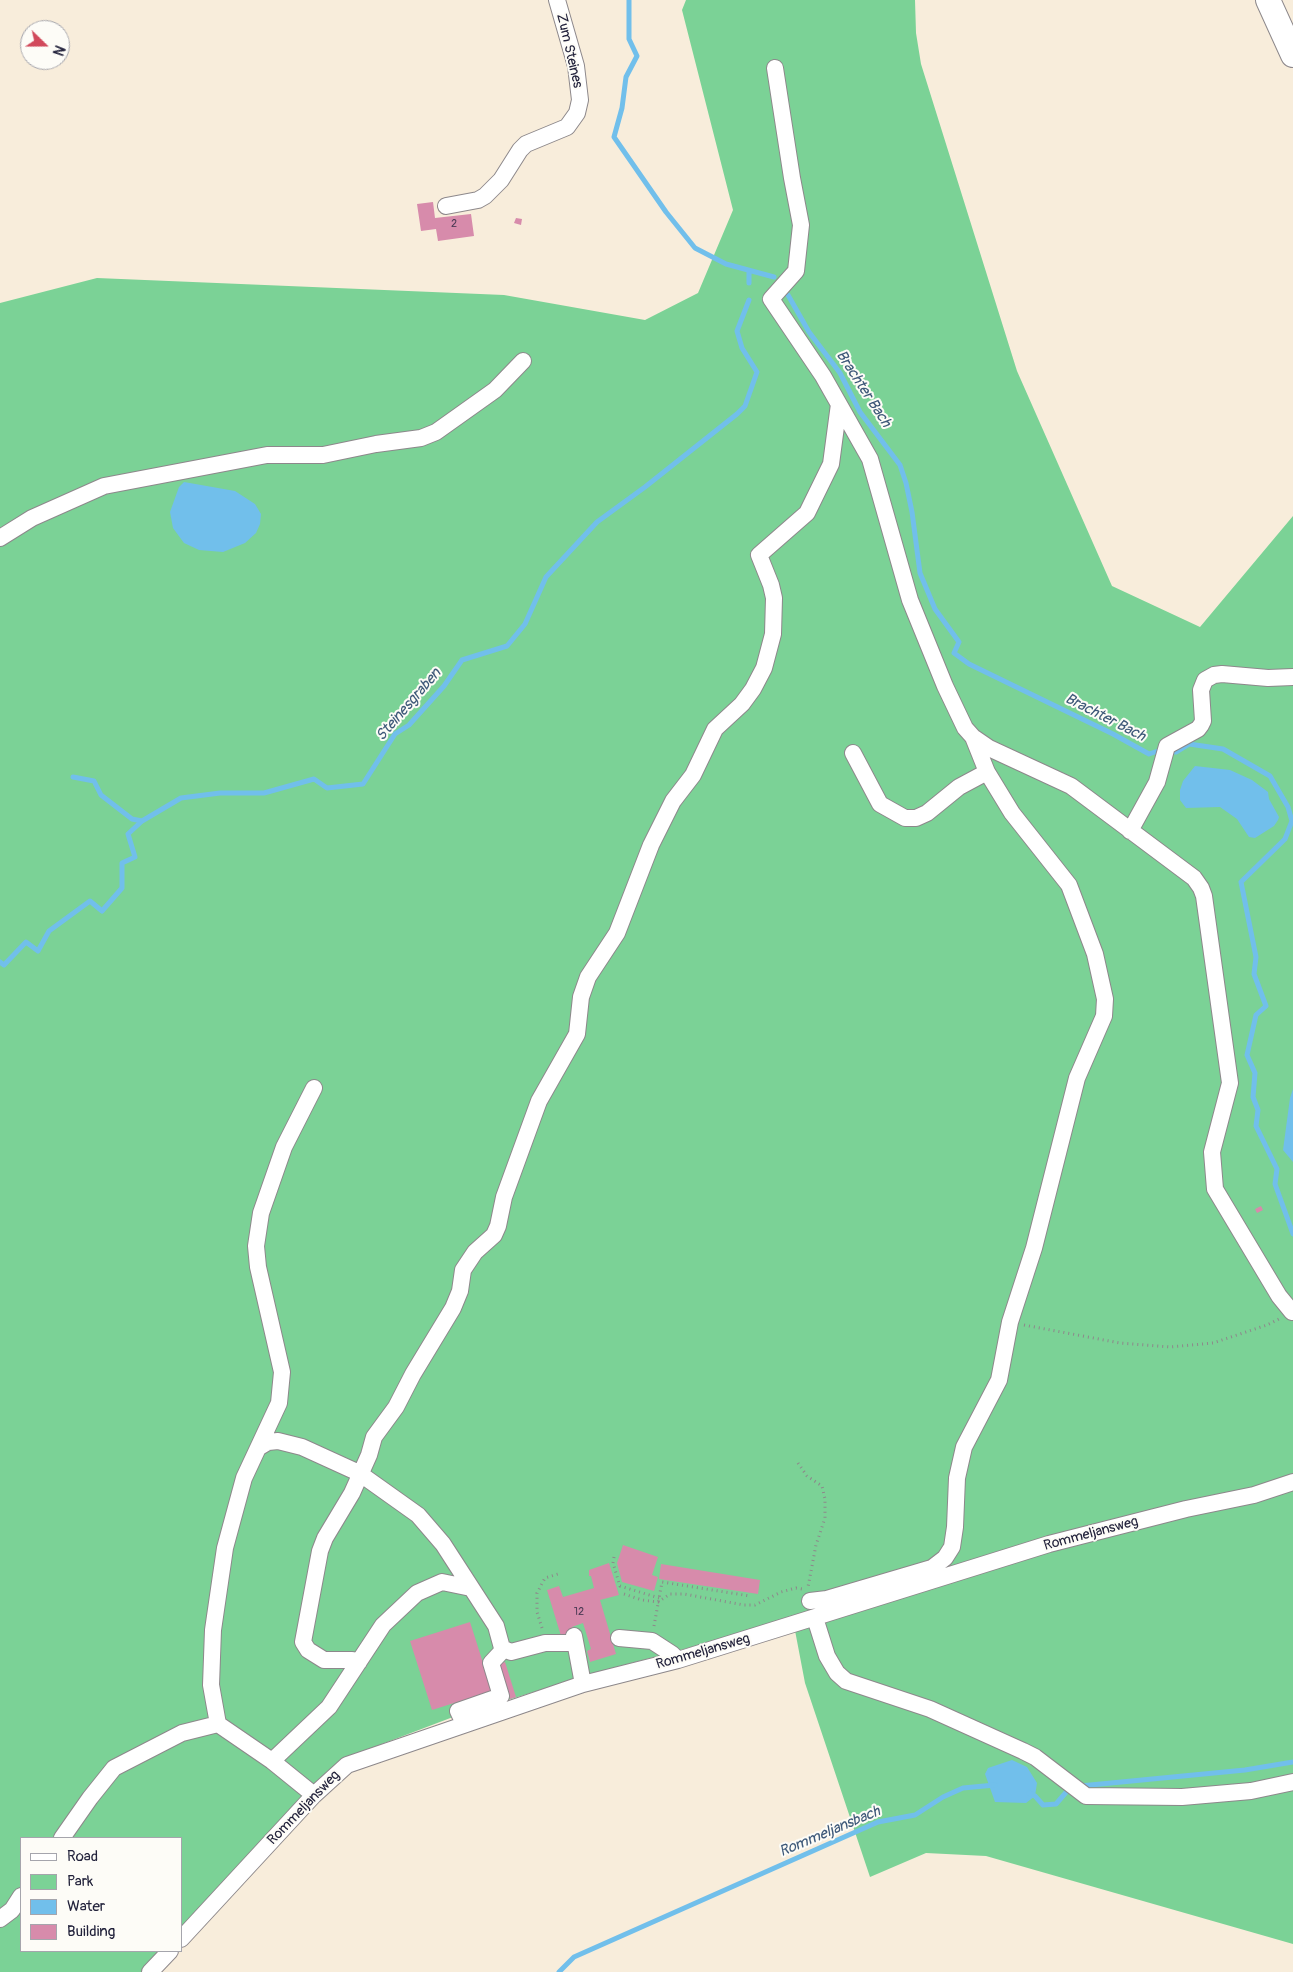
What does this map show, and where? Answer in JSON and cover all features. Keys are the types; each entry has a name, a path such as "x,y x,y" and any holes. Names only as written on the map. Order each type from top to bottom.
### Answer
{"highway":[{"path":"1268,0 1293,55"}],"street":[{"name":"Zum Steines","path":"446,206 478,200 485,196 501,180 520,150 526,144 566,127 577,113 580,100 579,84 556,0"},
{"path":"775,68 801,225 796,271 772,299 823,376 870,459 910,600 936,660 944,686 965,728 973,737 989,748 1071,786 1194,878 1202,888 1230,1083 1212,1152 1215,1189 1279,1296 1292,1312"},
{"path":"0,538 32,518 104,486 268,455 322,456 376,444 421,438 436,432 495,390 523,361"},
{"path":"359,1662 352,1660 324,1660 308,1650 303,1642 320,1551 325,1538 352,1493 369,1455 374,1437 396,1407 413,1374 453,1308 460,1291 463,1270 474,1252 494,1234 498,1226 504,1197 539,1101 577,1034 582,997 588,977 617,933 651,846 673,801 693,775 715,729 742,704 753,689 764,668 773,634 774,598 759,555 807,513 831,464 839,404"},
{"path":"1130,831 1157,782 1167,748 1198,729 1201,725 1201,690 1202,685 1209,678 1222,674 1293,678"},
{"path":"810,1601 827,1599 932,1568 945,1558 952,1548 957,1478 964,1447 999,1380 1010,1322 1034,1248 1077,1078 1104,1016 1105,999 1095,954 1069,885 1012,813 986,772 973,737"},
{"path":"853,753 880,804 905,818 916,818 927,813 959,787 986,772"},
{"path":"314,1088 284,1147 261,1213 256,1246 258,1267 282,1372 279,1403 244,1478 225,1548 213,1630 211,1685 218,1724 272,1762 314,1795"},
{"path":"258,1448 268,1442 289,1443 302,1447 360,1473 418,1515 443,1544 496,1626 502,1648 511,1652 574,1640 583,1684"},
{"name":"Rommeljansweg","path":"182,1938 314,1795 347,1765 583,1684 678,1660 1049,1544 1186,1509 1254,1495 1293,1482"},
{"path":"272,1762 329,1707 383,1625 417,1593 442,1582 470,1588"},
{"path":"815,1618 827,1656 836,1673 846,1681 930,1709 1035,1757 1076,1789 1090,1797 1182,1797 1251,1791 1293,1782"},
{"path":"619,1638 652,1641 678,1660"},
{"path":"464,1724 458,1711 501,1696 491,1664 504,1649"},
{"path":"63,1837 114,1768 182,1733 218,1724"},
{"path":"0,1918 12,1910 20,1898"},
{"path":"150,1972 169,1952"}],"path":[{"path":"1010,1322 1120,1342 1170,1347 1213,1343 1267,1324 1292,1312"},
{"path":"624,1594 642,1600 659,1600 670,1594 684,1594 744,1605 755,1605 781,1592 796,1588 802,1589 808,1594 816,1545 825,1518 825,1499 822,1486 807,1476 798,1462"},
{"path":"614,1557 613,1563 620,1586 659,1600"},
{"path":"545,1644 537,1612 537,1593 545,1578 558,1574"},
{"path":"652,1641 662,1582 750,1596"}],"green space":[{"path":"686,0 915,0 916,33 921,64 1017,371 1112,586 1200,627 1293,516 1293,1944 986,1856 926,1853 870,1877 805,1683 793,1620 598,1672 453,1717 340,1760 182,1929 182,1837 20,1837 20,1952 161,1952 143,1972 0,1972 0,303 97,278 504,295 645,320 698,293 733,210 682,10"}],"water":[{"path":"184,482 235,491 255,504 261,514 260,524 256,533 245,543 223,552 199,550 184,543 173,528 170,512 179,487"},
{"path":"1195,766 1230,770 1252,780 1268,792 1269,799 1279,817 1274,826 1255,838 1249,837 1237,819 1220,807 1186,808 1180,800 1180,790 1183,781"},
{"path":"1293,1089 1293,1162 1283,1150 1290,1098"},
{"path":"1012,1760 1027,1767 1037,1783 1035,1796 1026,1803 995,1802 985,1774 988,1768"}],"building":[{"path":"433,202 435,218 471,214 474,236 438,241 436,229 421,231 417,204"},
{"path":"516,218 522,219 521,225 514,223"},
{"path":"1261,1206 1263,1210 1257,1213 1255,1209"},
{"path":"623,1545 658,1557 652,1575 658,1577 654,1591 622,1582 617,1563"},
{"path":"609,1563 619,1595 600,1600 616,1654 590,1662 587,1651 591,1649 583,1623 572,1627 574,1632 561,1636 547,1590 559,1586 563,1597 594,1588 591,1576 589,1576 589,1570"},
{"path":"661,1564 760,1580 758,1594 659,1579"},
{"path":"470,1622 492,1691 432,1710 410,1641"},
{"path":"505,1662 516,1697 510,1699 499,1664"}],"waterway":[{"name":"Brachter Bach","path":"629,0 629,39 637,56 626,77 622,108 614,137 666,212 695,248 726,264 774,277"},
{"name":"Steinesgraben","path":"749,271 749,283"},
{"name":"Brachter Bach","path":"788,295 809,332 840,373 860,412 900,465 912,512 920,573 935,609 959,642 954,653 969,664 1113,734 1149,754 1158,751 1176,752 1189,744 1223,749 1270,776 1288,807 1292,821 1285,839 1241,882 1256,957 1254,974 1266,1006 1256,1015 1247,1055 1255,1073 1253,1097 1258,1110 1256,1126 1277,1169 1275,1184 1293,1234"},
{"name":"Steinesgraben","path":"0,962 4,965 26,942 38,951 49,931 90,901 102,911 122,888 122,863 135,857 128,834 142,821 181,798 220,793 264,793 314,779 327,788 363,784 395,734 409,725 444,686 462,660 507,646 525,624 546,577 597,522 645,487 745,406 757,372 742,348 737,331 749,300"},
{"path":"73,777 94,781 101,795 132,819 142,821"},
{"name":"Rommeljansbach","path":"1080,1786 1245,1770 1293,1762"},
{"name":"Rommeljansbach","path":"559,1972 574,1957 878,1822 915,1815 943,1797 963,1788 995,1785"},
{"name":"Rommeljansbach","path":"1029,1793 1035,1796 1043,1805 1056,1804 1068,1790 1072,1789"}]}
